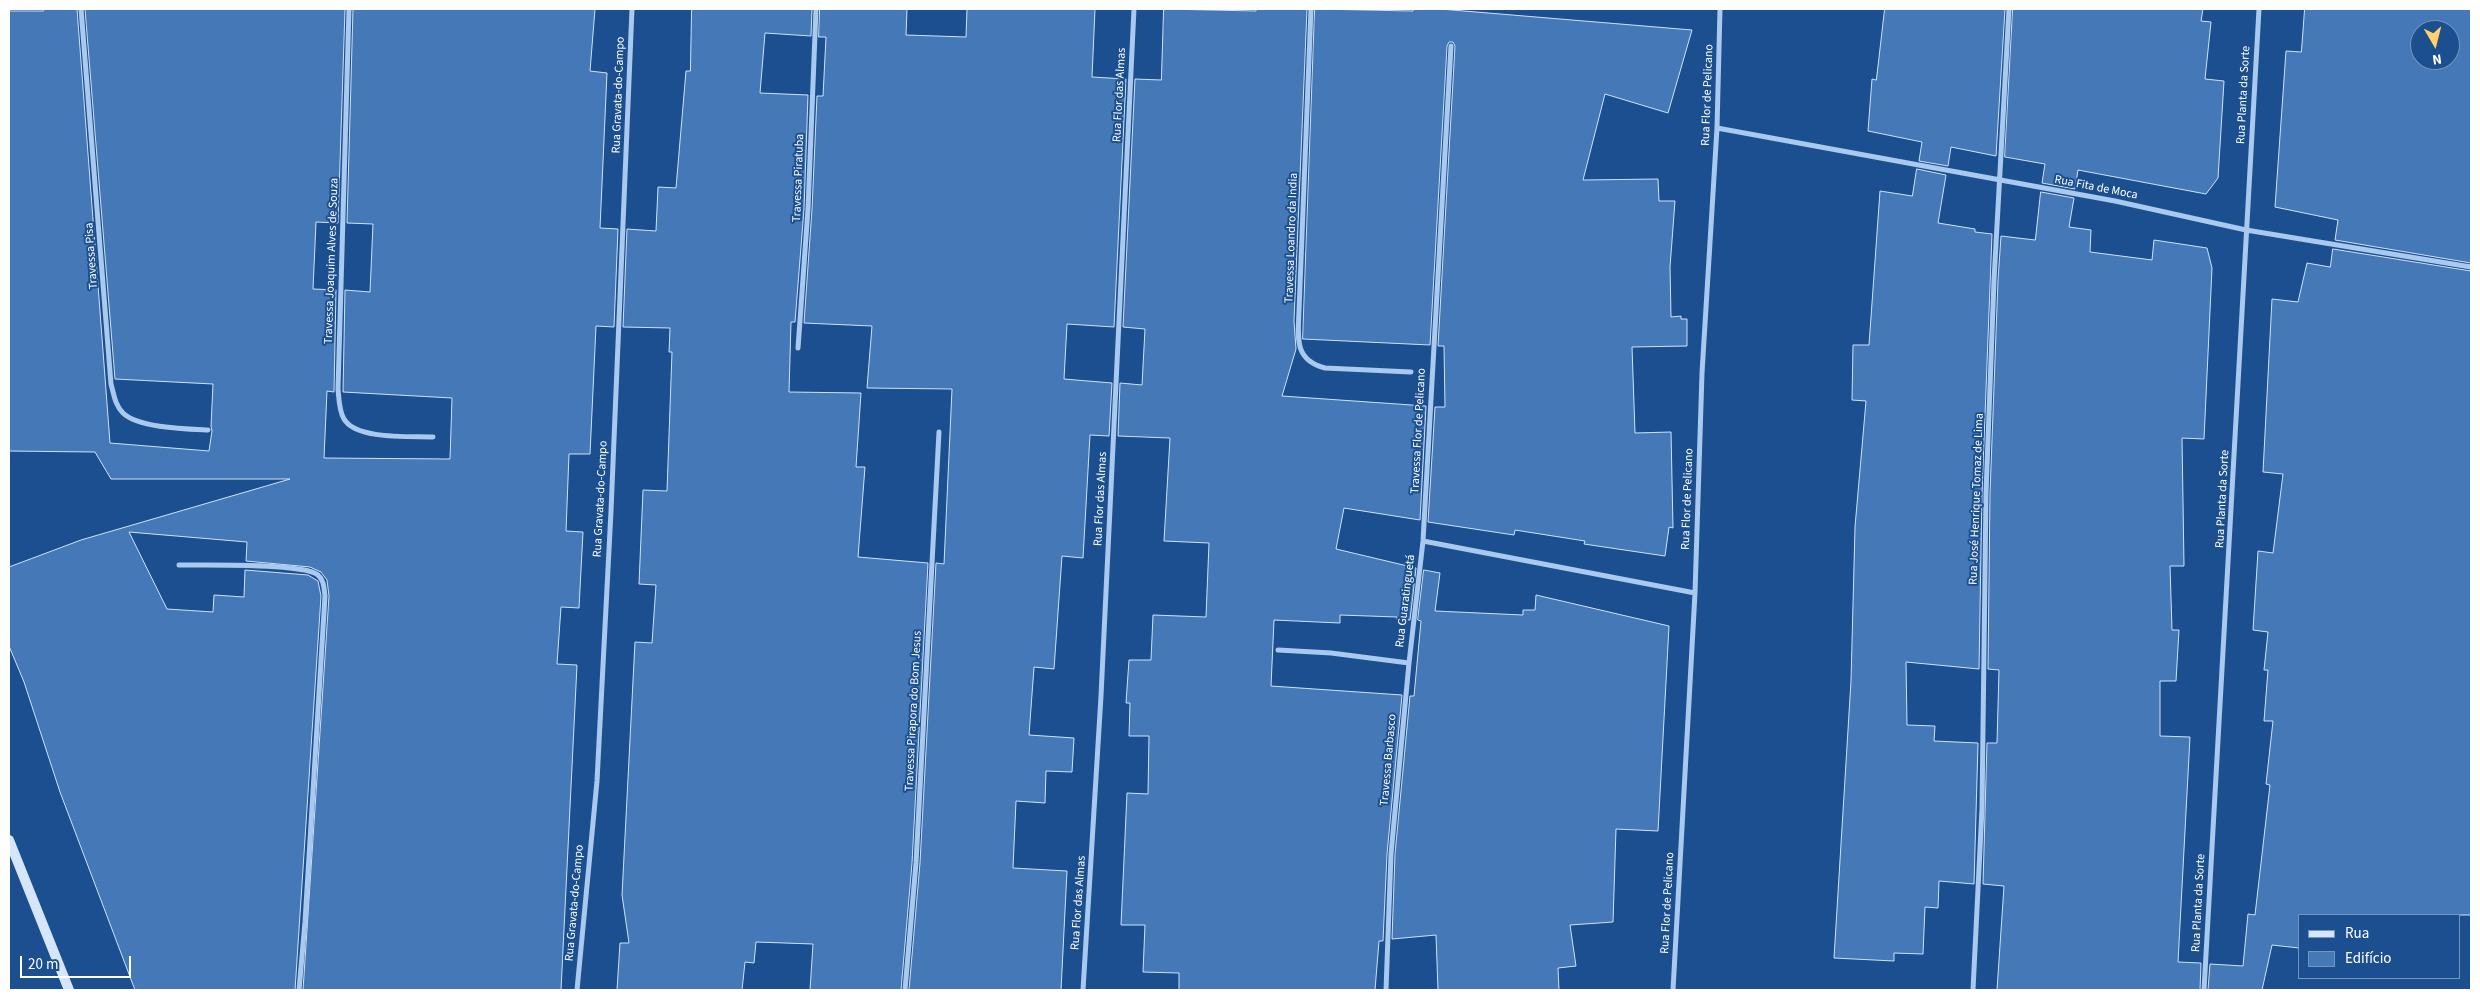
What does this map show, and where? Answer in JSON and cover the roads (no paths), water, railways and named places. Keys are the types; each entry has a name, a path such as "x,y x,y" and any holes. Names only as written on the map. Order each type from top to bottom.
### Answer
{"main road":[{"path":"9,840 69,990"}],"street":[{"name":"Travessa Pisa","path":"82,9 111,384 116,403 124,414 138,420 162,426 208,430"},
{"name":"Travessa Joaquim Alves de Souza","path":"349,9 338,389 340,409 345,421 358,431 433,437"},
{"name":"Rua Gravata-do-Campo","path":"577,990 598,752 632,9"},
{"name":"Travessa Piratuba","path":"798,348 808,209 816,9"},
{"name":"Rua Flor das Almas","path":"1083,990 1101,696 1134,9"},
{"name":"Travessa Loandro da India","path":"1311,9 1299,311 1300,350 1304,357 1314,365 1325,368 1411,372"},
{"name":"Rua Flor de Pelicano","path":"1673,990 1695,593 1702,373 1717,128 1720,9"},
{"name":"Rua José Henrique Tomaz de Lima","path":"1973,990 1982,808 1986,494 2009,9"},
{"name":"Rua Planta da Sorte","path":"2204,990 2236,456 2246,230 2259,9"},
{"name":"Travessa Flor de Pelicano","path":"1423,541 1451,46"},
{"name":"Rua Fita de Moca","path":"1717,128 2115,201 2246,230 2471,267"},
{"name":"Travessa Pirapora do Bom Jesus","path":"905,990 916,863 939,432"},
{"path":"1423,541 1695,593"},
{"name":"Rua Guaratinguetá","path":"1409,663 1423,541"},
{"path":"179,565 312,571 319,575 324,583 325,596 317,747 299,990"},
{"path":"1278,650 1331,653 1409,663"},
{"name":"Travessa Barbasco","path":"1386,990 1391,854 1409,663"}]}
